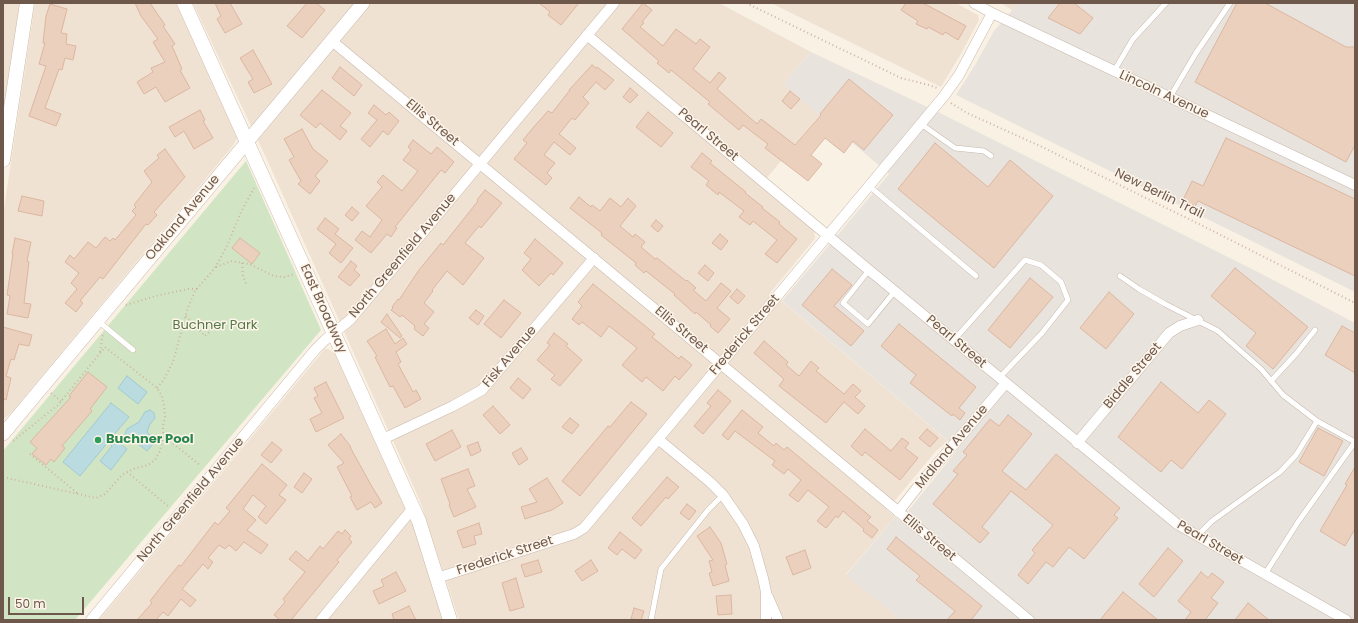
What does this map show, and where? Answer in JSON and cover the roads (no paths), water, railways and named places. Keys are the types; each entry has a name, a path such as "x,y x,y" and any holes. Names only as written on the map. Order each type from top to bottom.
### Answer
{"main road":[{"path":"3,160 27,3"},
{"name":"East Broadway","path":"184,3 419,521 450,620"}],"street":[{"name":"Oakland Avenue","path":"6,433 97,320 248,142 363,3"},
{"name":"North Greenfield Avenue","path":"94,617 315,350 350,320 614,3"},
{"name":"Lincoln Avenue","path":"974,3 990,8 1114,71 1355,185"},
{"name":"Frederick Street","path":"437,578 579,531 584,528 944,96 959,75 990,8"},
{"name":"Pearl Street","path":"587,35 1166,516 1197,536 1346,620"},
{"name":"Ellis Street","path":"332,41 481,163 1028,620"},
{"name":"Fisk Avenue","path":"383,439 453,406 482,390 594,258"},
{"name":"Biddle Street","path":"1077,442 1170,333 1180,326 1198,320"},
{"name":"Midland Avenue","path":"898,512 1002,380"},
{"path":"658,438 688,462 723,495 743,524 754,546 766,592 778,620"},
{"path":"321,620 413,508"},
{"path":"766,592 766,620"}],"lane":[{"path":"1114,71 1133,39 1166,3"},
{"path":"1170,97 1196,52 1230,3"},
{"path":"921,124 955,148 984,151 991,156"},
{"path":"869,186 976,276"},
{"path":"954,340 1025,260 1041,265 1061,282 1068,300 1002,380"},
{"path":"870,270 843,303 868,324 895,291"},
{"path":"1120,276 1152,296 1218,331 1261,369 1283,395 1317,421 1355,442 1298,522 1265,574"},
{"path":"97,320 133,350"},
{"path":"1271,381 1296,354 1315,330"},
{"path":"1197,536 1212,521 1280,472 1296,455 1317,421"},
{"path":"651,620 661,569 708,510 723,495"}],"water":[{"path":"127,376 147,392 138,404 118,388"},
{"name":"Buchner Pool","path":"111,403 129,417 112,437 127,449 111,470 100,461 112,446 108,442 80,476 63,462"},
{"path":"150,410 154,413 155,418 150,424 147,432 153,438 150,441 146,439 153,444 147,451 137,443 142,435 138,436 132,441 127,439 125,434 127,429 139,422 145,412"}],"place":[{"name":"Buchner Pool","path":"98,440"}],"park label":[{"name":"Buchner Park","path":"215,326"}]}
